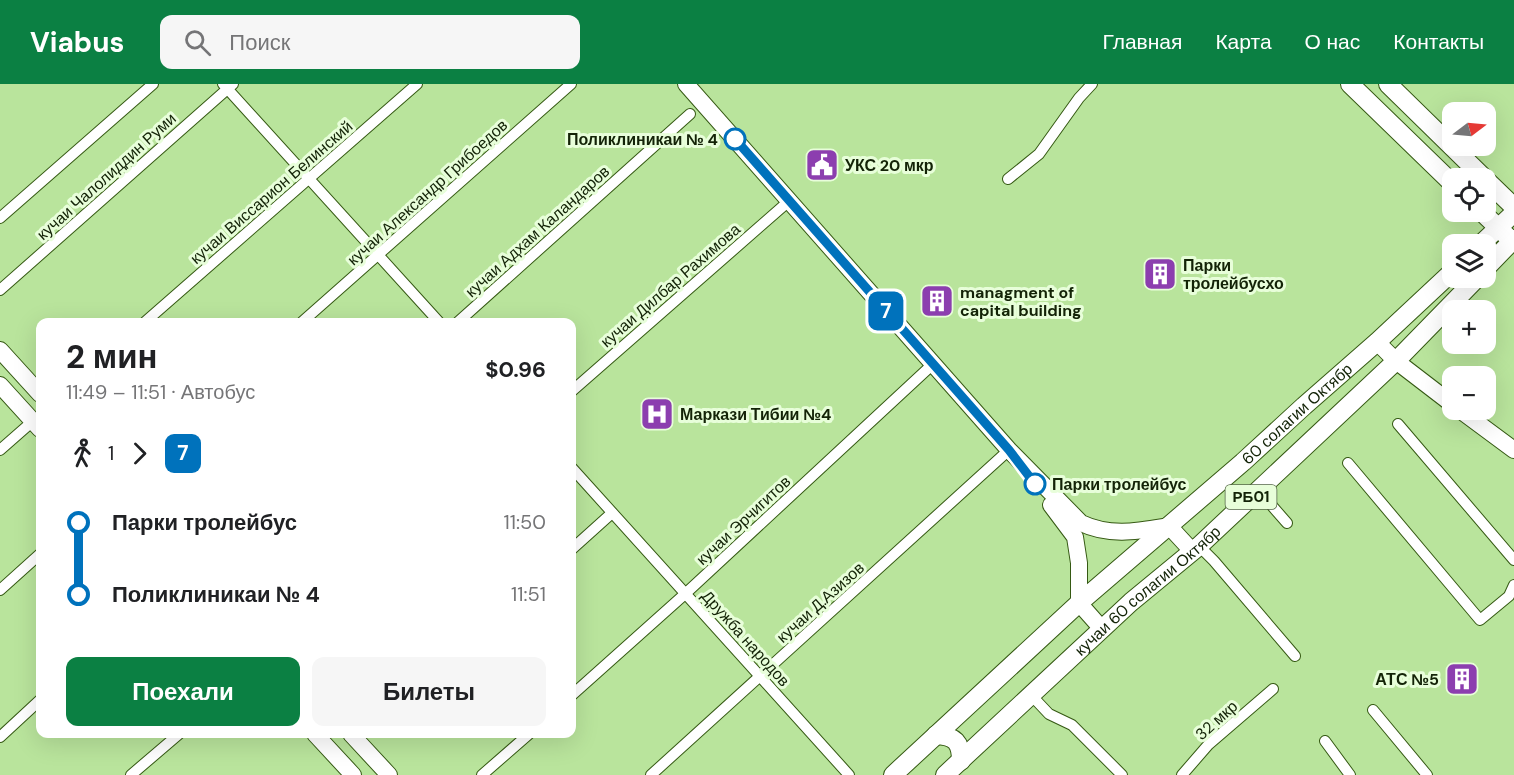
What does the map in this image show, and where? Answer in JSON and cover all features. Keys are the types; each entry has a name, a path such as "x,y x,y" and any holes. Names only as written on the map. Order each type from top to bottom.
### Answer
{"highway":[{"path":"1350,84 1442,173"},
{"path":"1388,84 1474,168"},
{"path":"1496,190 1514,207"},
{"path":"1492,234 1514,213"},
{"path":"1493,222 1513,240 1496,258"},
{"name":"РБ01","path":"1377,342 1442,281"},
{"name":"кучаи 60 солагии Октябр","path":"945,775 1131,602 1201,552 1260,488 1396,361 1467,288"},
{"name":"60 солагии Октябр","path":"1079,603 1377,342"},
{"name":"РБ01","path":"893,775 1079,603"},
{"path":"936,735 947,735 957,741 961,751 961,761"}],"main road":[{"path":"693,88 789,201 1009,450 1081,523 1091,528 1108,531 1137,532 1169,526 1201,552"},
{"path":"1377,342 1396,361 1442,396"},
{"path":"0,350 36,390"},
{"path":"0,385 36,424"},
{"path":"1474,420 1514,450"},
{"path":"1009,450 1075,537 1079,603 1102,629"},
{"path":"319,738 354,775"},
{"path":"358,738 389,775"}],"street":[{"path":"0,218 153,84"},
{"name":"кучаи Виссарион Белинский","path":"150,318 417,84"},
{"name":"кучаи Александр Грибоедов","path":"307,318 572,84"},
{"path":"1008,179 1039,154 1079,98 1092,84"},
{"path":"228,86 435,318"},
{"name":"кучаи Чалолиддин Руми","path":"0,290 228,86"},
{"name":"кучаи Адхам Каландаров","path":"462,318 690,114"},
{"name":"кучаи Дилбар Рахимова","path":"576,387 789,201"},
{"name":"кучаи Эрчигитов","path":"576,691 685,594 933,364"},
{"path":"1398,424 1514,560"},
{"path":"0,450 36,426"},
{"name":"кучаи Д.Азизов","path":"651,775 1009,450"},
{"path":"1348,463 1480,620 1509,596 1514,585"},
{"name":"Дружба народов","path":"576,472 849,775"},
{"path":"1260,488 1287,523"},
{"path":"576,545 612,513"},
{"path":"1201,552 1295,656"},
{"path":"0,590 36,558"},
{"name":"32 мкр","path":"1182,775 1208,745 1273,689"},
{"path":"1032,696 1049,714 1072,725 1122,775"},
{"path":"0,736 36,704"},
{"path":"1372,710 1427,775"},
{"path":"131,775 174,738"},
{"path":"483,775 525,738"},
{"path":"1325,741 1350,775"}],"bus line":[{"name":"7","path":"735,139 1009,450 1035,484"}],"place":[{"name":"Поликлиникаи № 4","path":"735,139"},
{"name":"УКС 20 мкр","path":"822,165"},
{"name":"Парки тролейбусхо","path":"1160,274"},
{"name":"managment of capital building","path":"937,301"},
{"name":"Маркази Тибии №4","path":"657,414"},
{"name":"Парки тролейбус","path":"1035,484"},
{"name":"АТС №5","path":"1462,679"}]}
